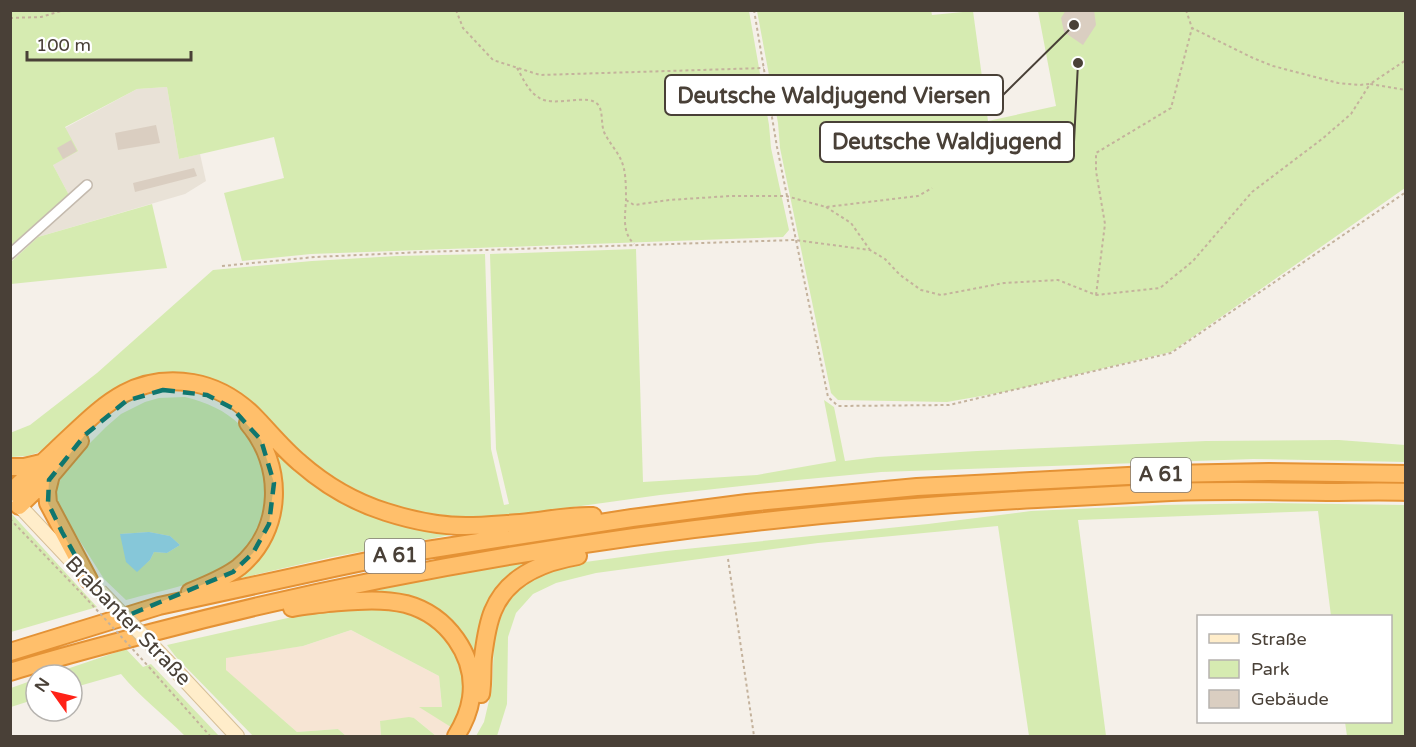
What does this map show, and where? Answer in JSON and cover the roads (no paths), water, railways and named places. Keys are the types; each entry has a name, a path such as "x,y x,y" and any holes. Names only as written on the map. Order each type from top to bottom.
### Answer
{"highway":[{"path":"13,503 102,407 121,394 141,385 163,381 208,386 228,395 253,415 298,462 324,482 386,513 466,526 522,523 578,516 632,518"},
{"path":"10,467 47,468 78,443 108,413 126,401 153,391 183,390 207,395 232,408 241,416 255,432 270,460 274,483 274,504 260,543 247,560 233,572 159,606"},
{"path":"47,468 48,503 91,589"},
{"name":"A 61","path":"10,652 159,606 401,554 747,502 917,487 1167,474 1269,472 1406,474"},
{"name":"A 61","path":"10,672 234,610 406,574 517,554 669,532 800,517 969,503 1174,492 1406,492"},
{"path":"465,736 473,723 482,691 483,659 490,618 508,587 528,572 543,565 669,532"},
{"path":"234,610 263,614 299,606 363,600 409,605 433,617 443,624 458,642 470,668 472,688 470,707 456,736"}],"main road":[{"name":"Brabanter Straße","path":"13,503 91,589 167,661 237,736"}],"street":[{"path":"10,254 87,185"}],"water":[{"path":"149,532 170,536 180,545 167,553 154,552 150,560 137,572 126,562 120,534"}],"place":[{"name":"Deutsche Waldjugend Viersen","path":"1074,25"},
{"name":"Deutsche Waldjugend","path":"1078,63"}]}
